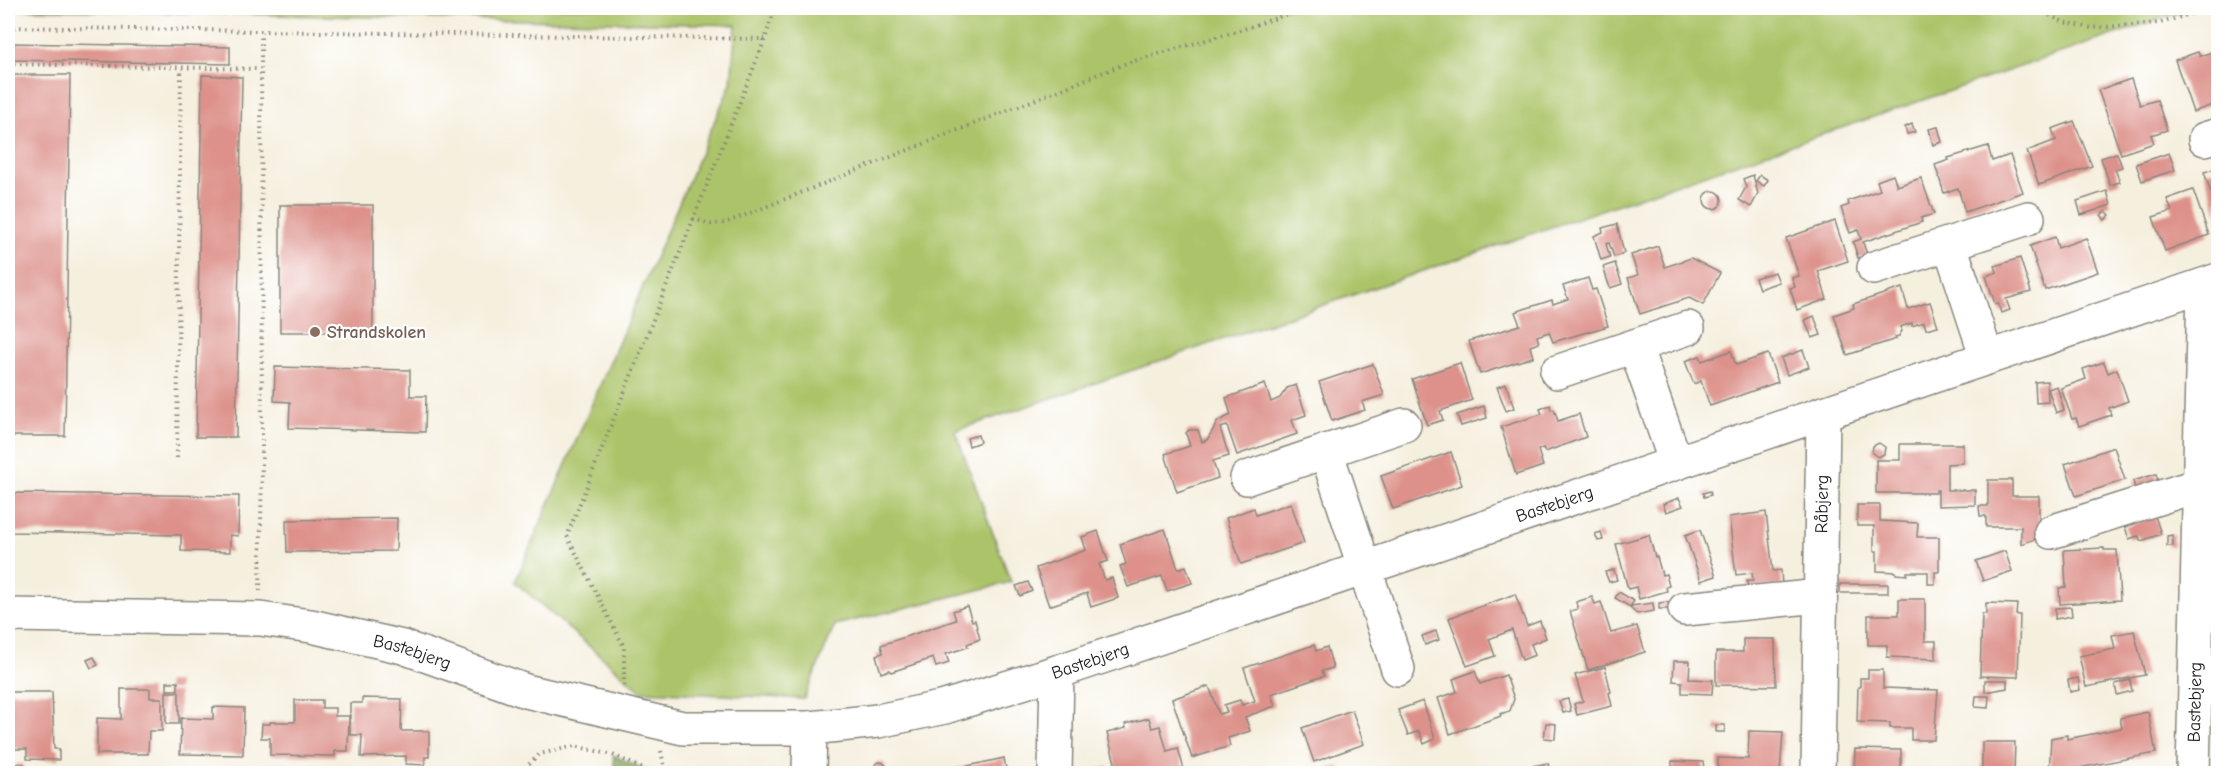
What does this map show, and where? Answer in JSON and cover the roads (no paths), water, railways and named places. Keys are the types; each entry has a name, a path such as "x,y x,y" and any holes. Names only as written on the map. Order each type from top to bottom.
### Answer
{"street":[{"path":"1874,268 2028,218"},
{"path":"1950,245 1987,358"},
{"name":"Bastebjerg","path":"8,615 260,619 310,626 403,647 526,691 683,728 810,728 878,721 945,707 1057,672 2211,283 2208,482 2193,774"},
{"path":"1557,372 1688,328"},
{"path":"1635,346 1676,463"},
{"name":"Råbjerg","path":"1818,774 1823,413"},
{"path":"1247,478 1404,425"},
{"path":"1326,451 1398,669"},
{"path":"2051,532 2208,482"},
{"path":"1685,609 1820,596"},
{"path":"1056,774 1057,672"},
{"path":"809,774 810,728"}],"place":[{"name":"Strandskolen","path":"315,332"}]}
